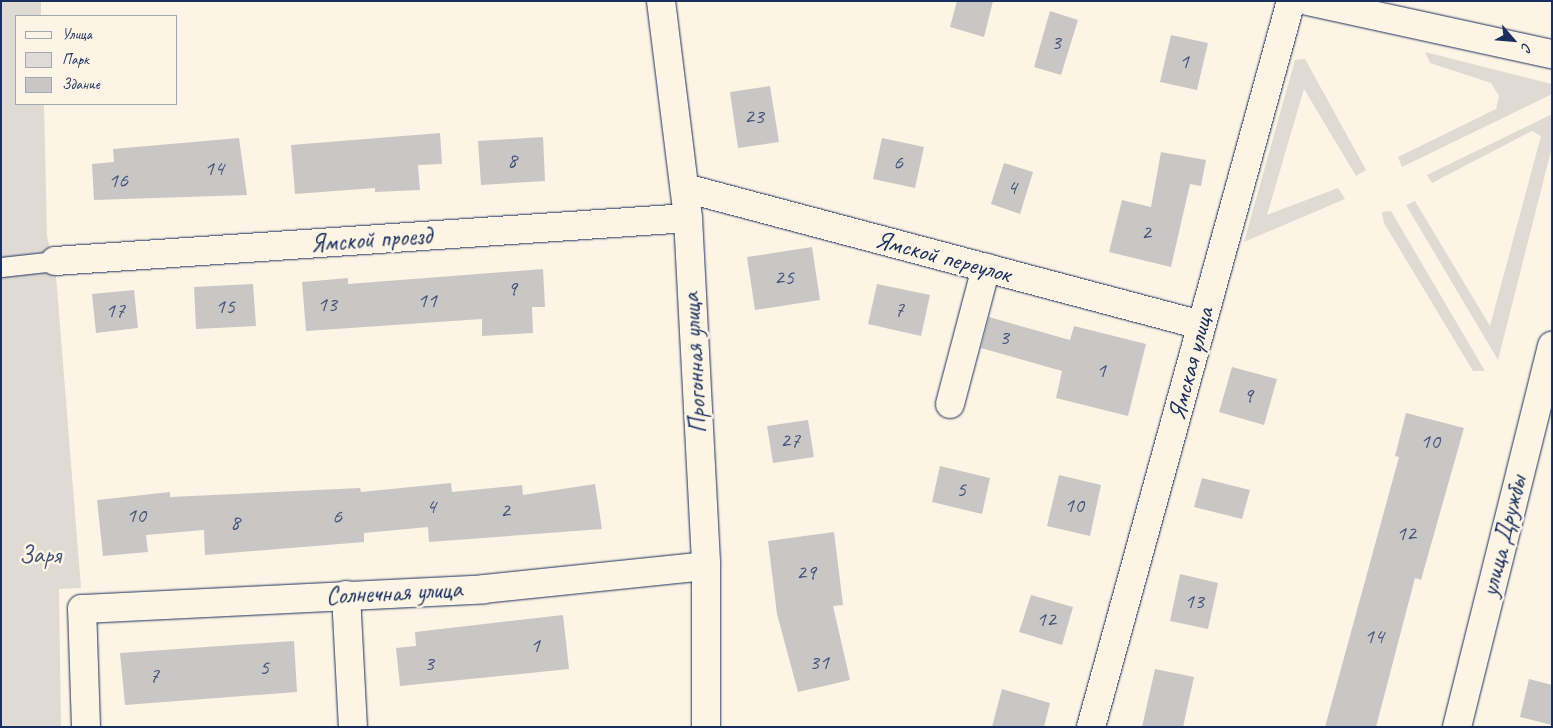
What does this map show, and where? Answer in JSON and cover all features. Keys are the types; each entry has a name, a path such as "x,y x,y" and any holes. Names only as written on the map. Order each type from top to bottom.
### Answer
{"street":[{"name":"Прогонная улица","path":"661,1 688,218 706,566 706,727"},
{"name":"Ямская улица","path":"1091,727 1291,1"},
{"path":"1308,1 1552,54"},
{"name":"Ямской переулок","path":"685,188 1201,325"},
{"name":"Ямской проезд","path":"55,261 688,218"},
{"path":"950,404 986,268"},
{"name":"улица Дружбы","path":"1457,727 1552,346"},
{"name":"Солнечная улица","path":"86,727 82,609 484,589 706,566"},
{"path":"346,595 354,727"}],"lane":[{"path":"1,267 55,261"}],"green space":[{"name":"Заря","path":"1,1 41,1 41,15 15,15 15,105 44,105 47,236 56,276 81,588 59,589 61,727 1,727"},
{"path":"1425,52 1552,84 1552,94 1402,167 1398,157 1496,109 1499,96 1491,83 1430,63"},
{"path":"1305,59 1366,170 1356,176 1304,89 1267,215 1338,188 1345,199 1244,242 1295,60"},
{"path":"1552,114 1552,147 1498,360 1406,205 1415,201 1490,326 1541,136 1532,131 1432,183 1427,175"},
{"path":"1391,211 1485,371 1473,371 1384,223 1382,212"}],"building":[{"path":"957,1 993,1 984,37 950,27"},
{"path":"1050,11 1078,20 1061,75 1034,67"},
{"path":"1171,35 1208,43 1197,90 1160,82"},
{"path":"770,86 779,142 738,148 730,92"},
{"path":"440,133 442,164 418,165 420,190 375,192 375,188 295,194 291,145"},
{"path":"543,137 545,181 481,185 478,141"},
{"path":"239,138 247,195 94,200 92,164 114,162 113,149"},
{"path":"882,138 924,147 915,188 873,179"},
{"path":"1161,152 1206,160 1201,186 1190,184 1171,267 1109,252 1122,200 1151,207"},
{"path":"1004,163 1033,172 1020,214 991,204"},
{"path":"812,247 820,300 755,310 747,257"},
{"path":"543,269 545,307 532,307 533,333 482,336 482,319 306,331 302,282 348,278 348,284"},
{"path":"253,284 256,326 196,329 194,287"},
{"path":"877,284 930,295 921,336 868,324"},
{"path":"134,290 138,328 96,333 92,294"},
{"path":"989,317 1070,340 1074,326 1146,344 1128,416 1056,398 1062,371 981,348"},
{"path":"1232,367 1277,379 1264,425 1219,412"},
{"path":"1406,413 1464,428 1421,580 1415,578 1376,727 1325,727 1399,457 1395,456"},
{"path":"808,420 814,457 773,463 767,426"},
{"path":"940,466 990,478 982,514 932,502"},
{"path":"1059,475 1101,485 1090,536 1047,526"},
{"path":"1202,478 1250,490 1242,519 1194,507"},
{"path":"451,483 452,492 522,485 523,495 595,484 602,529 429,542 428,527 364,533 364,542 205,555 204,530 146,535 148,552 103,556 97,500 170,492 170,497 360,488 361,492"},
{"path":"834,532 843,605 833,606 850,680 798,692 777,614 768,541"},
{"path":"1180,574 1218,583 1208,629 1170,621"},
{"path":"1031,595 1073,607 1062,645 1019,632"},
{"path":"563,615 569,669 400,686 396,648 416,646 415,632"},
{"path":"294,641 297,692 125,705 120,653"},
{"path":"1155,669 1194,677 1183,727 1142,727"},
{"path":"1529,679 1552,685 1552,725 1520,717"},
{"path":"1002,689 1050,703 1044,727 992,727"}]}
